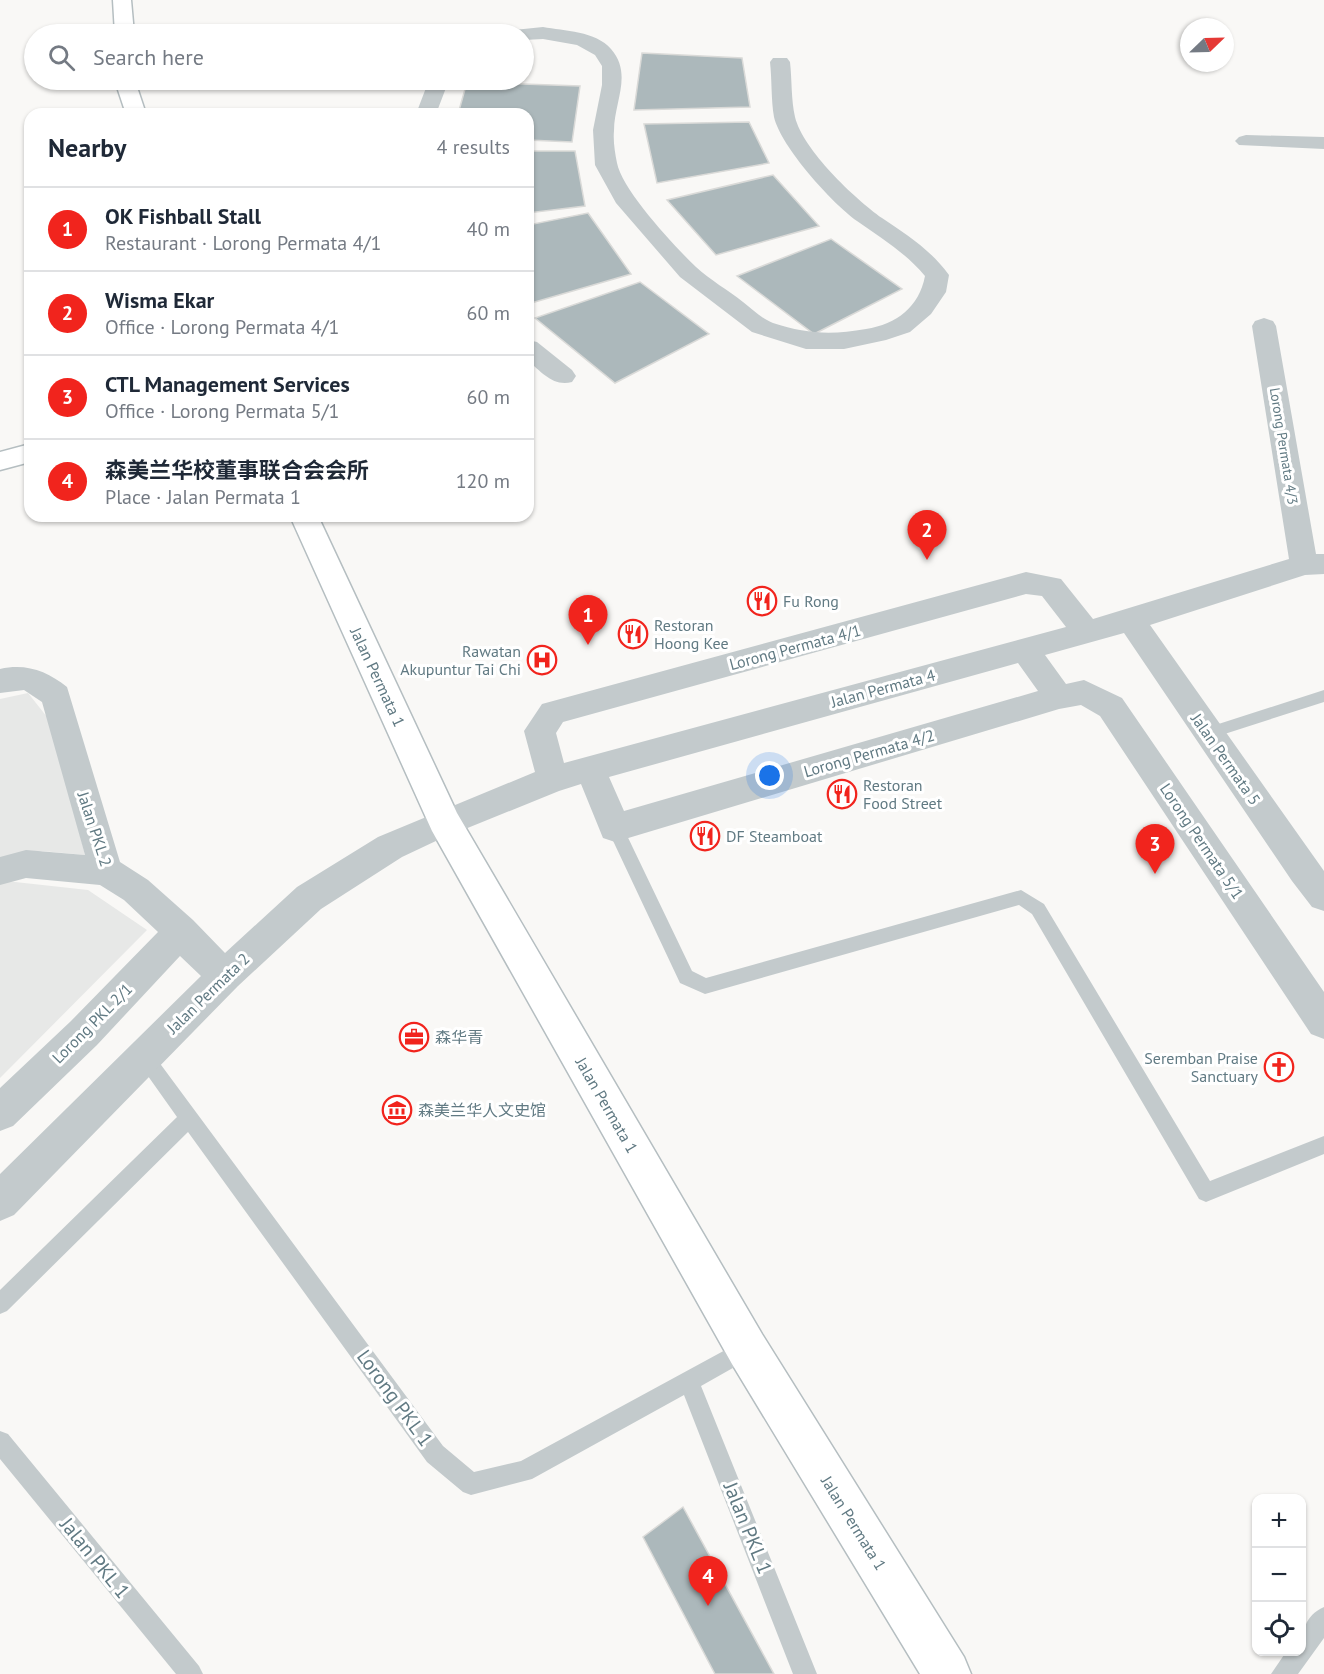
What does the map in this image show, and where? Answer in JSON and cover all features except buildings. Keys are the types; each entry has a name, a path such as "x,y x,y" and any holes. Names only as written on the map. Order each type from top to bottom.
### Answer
{"main road":[{"path":"122,0 124,24"},
{"path":"128,90 134,108"},
{"path":"0,461 24,455"},
{"name":"Jalan Permata 1","path":"307,522 444,821 747,1349 947,1674"}],"street":[{"path":"534,33 583,39 603,51 612,66 612,85 603,130 606,165 627,202 688,272 761,327 806,342 855,339 901,327 923,309 934,292 937,275 919,254 862,214 827,181 802,150 785,119 780,62"},
{"path":"428,108 435,90"},
{"path":"1246,141 1324,143"},
{"name":"Lorong Permata 4/3","path":"1264,326 1314,565"},
{"path":"534,353 564,376"},
{"name":"Jalan Permata 4","path":"444,821 553,779 590,768 1025,650 1314,565"},
{"name":"Lorong Permata 4/1","path":"553,779 540,731 553,713 1026,583 1051,586 1086,632"},
{"name":"Jalan Permata 5","path":"1131,620 1209,733 1317,878"},
{"path":"1025,650 1059,697"},
{"name":"Jalan PKL 2","path":"0,681 7,679 38,680 56,696 105,871 136,890 181,931 205,958 226,975"},
{"name":"Lorong Permata 5/1","path":"1059,697 1084,692 1111,707 1324,1022"},
{"name":"Lorong Permata 4/2","path":"615,828 1059,697"},
{"path":"590,768 615,828"},
{"name":"Jalan Permata 2","path":"0,1201 226,975 309,898 390,847 444,821"},
{"path":"0,871 26,864 105,871"},
{"name":"Lorong PKL 2/1","path":"0,1113 84,1033 181,931"}],"lane":[{"path":"1209,733 1324,696"},
{"path":"615,828 686,977 705,986 1021,897 1038,909 1206,1192 1324,1145"},
{"name":"Lorong PKL 1","path":"144,1056 435,1454 471,1484 524,1471 747,1349"},
{"path":"0,1304 189,1117"},
{"name":"Jalan PKL 1","path":"689,1382 802,1662 804,1674"},
{"name":"Jalan PKL 1","path":"0,1442 191,1674"},
{"path":"1306,1643 1324,1619"},
{"path":"1283,1674 1296,1656"}],"shaded area":[{"path":"28,693 51,722 85,855 42,851 0,862 0,699"},
{"path":"6,881 88,890 147,930 0,1078 0,883"}],"place":[{"name":"Wisma Ekar","path":"927,560"},
{"name":"Fu Rong","path":"762,601"},
{"name":"Restoran Hoong Kee","path":"633,634"},
{"name":"OK Fishball Stall","path":"588,645"},
{"name":"Rawatan Akupuntur Tai Chi","path":"542,660"},
{"name":"Restoran Food Street","path":"842,794"},
{"name":"DF Steamboat","path":"705,836"},
{"name":"CTL Management Services","path":"1155,874"},
{"name":"森华青","path":"414,1037"},
{"name":"Seremban Praise Sanctuary","path":"1279,1067"},
{"name":"森美兰华人文史馆","path":"397,1110"},
{"name":"森美兰华校董事联合会会所","path":"708,1606"}]}
